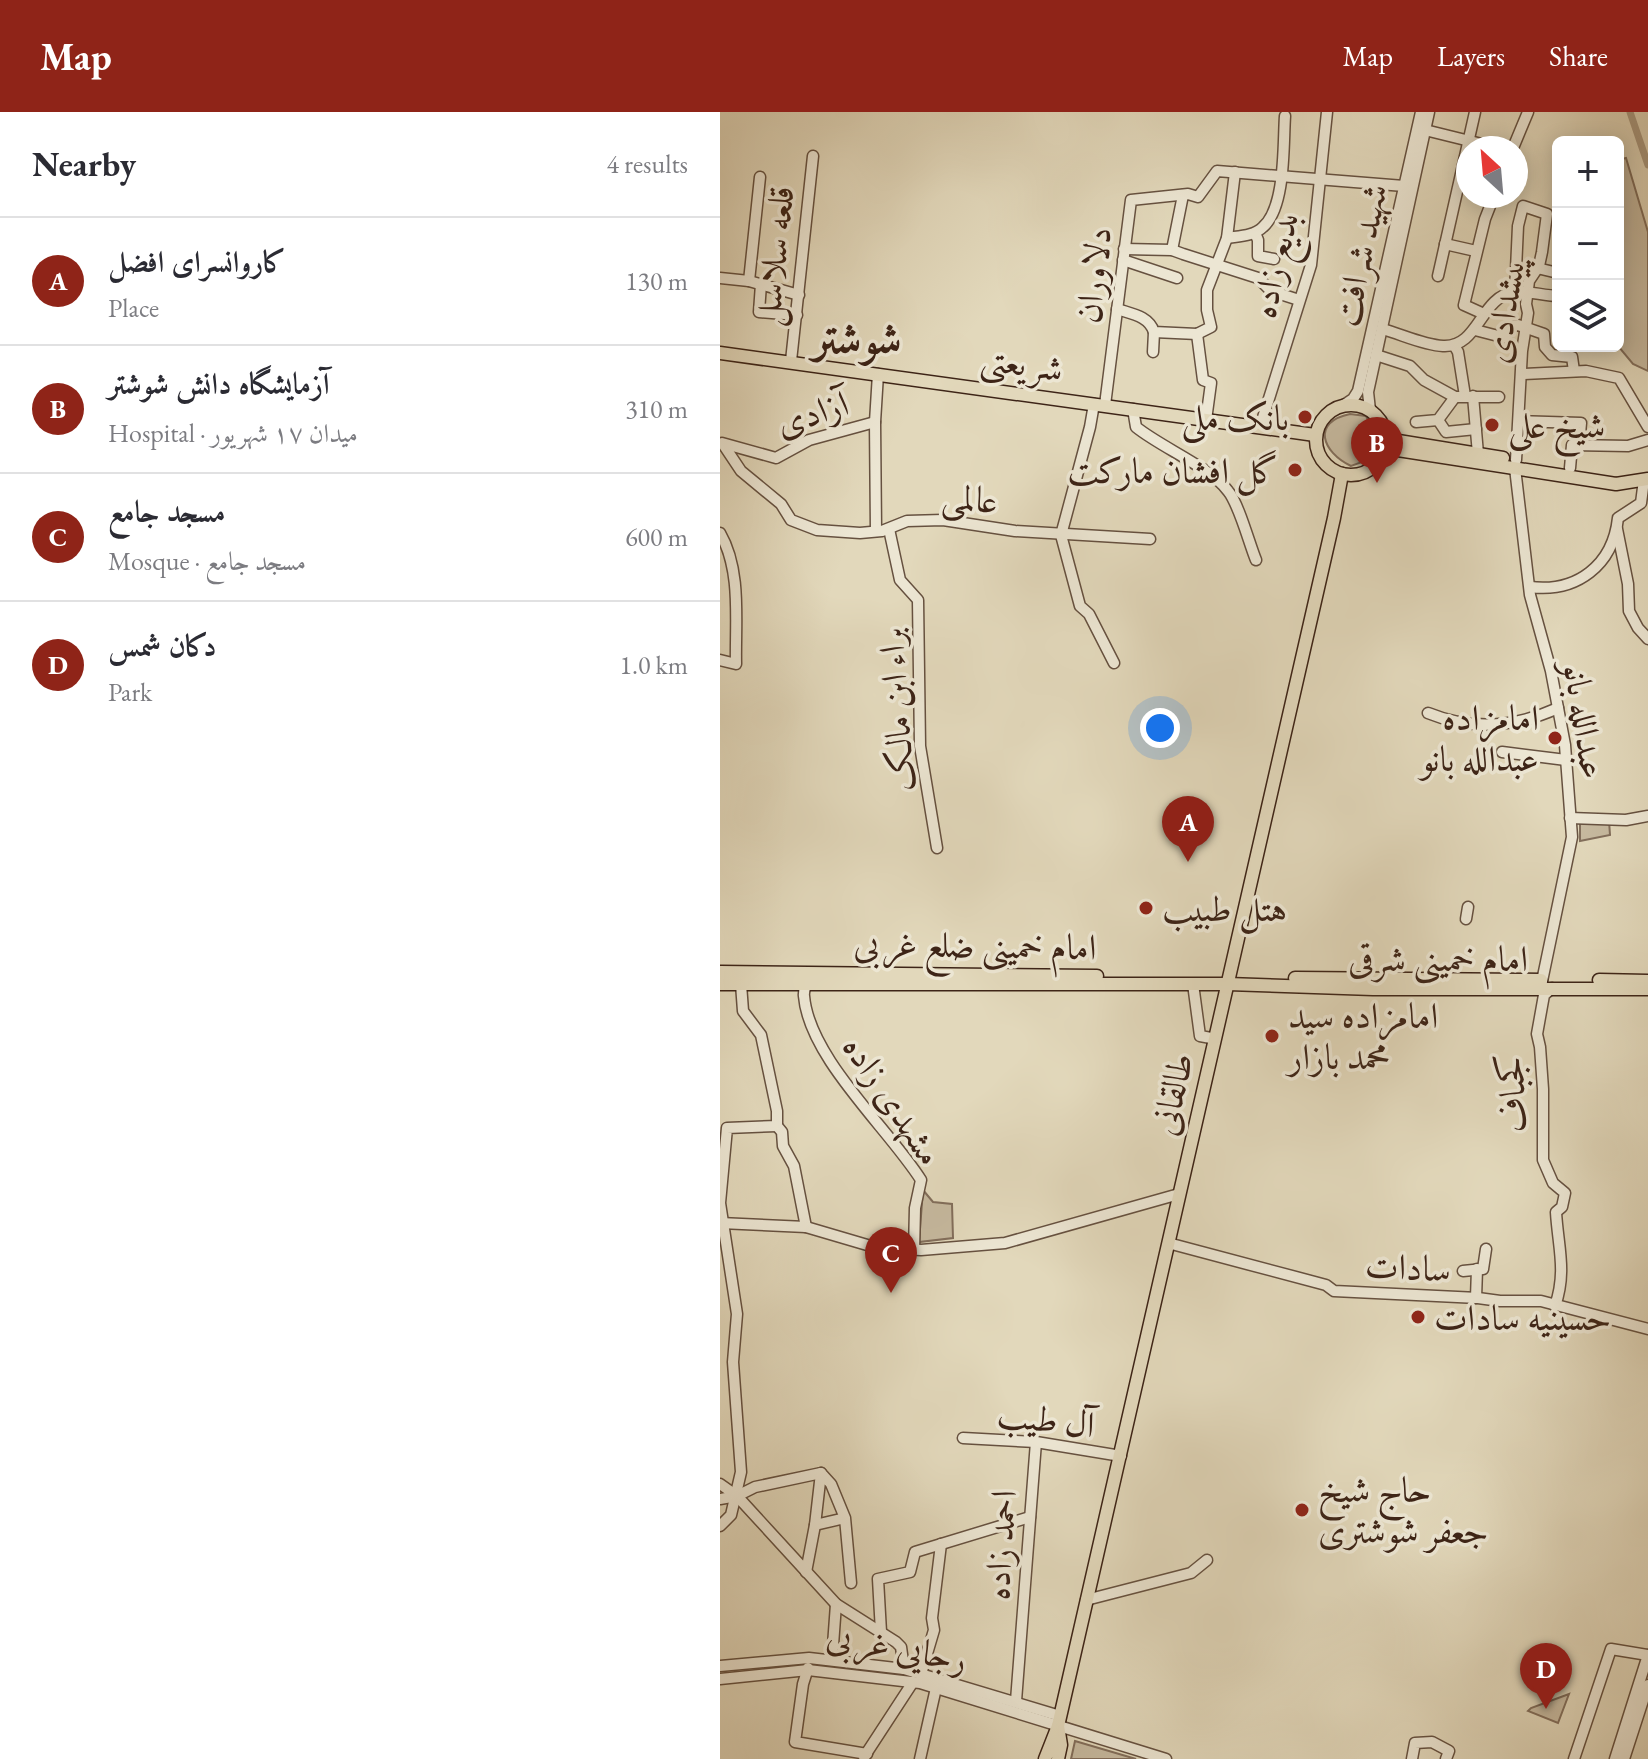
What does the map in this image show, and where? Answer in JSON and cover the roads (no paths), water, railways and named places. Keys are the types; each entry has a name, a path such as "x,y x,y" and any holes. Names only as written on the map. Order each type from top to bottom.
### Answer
{"main road":[{"name":"شریعتی","path":"720,353 1315,435"},
{"path":"1344,405 1358,405 1370,410 1380,419 1386,444 1376,465 1366,472 1342,474 1324,464 1318,455 1315,435 1325,415 1344,405"},
{"path":"1386,444 1478,454 1516,464 1647,477"},
{"path":"1386,444 1516,464 1616,484 1647,477"},
{"name":"طالقانی","path":"1045,1759 1059,1721 1121,1456 1342,474"},
{"name":"امام خمینی ضلع غربی","path":"720,972 807,979 1193,984 1229,980"},
{"name":"امام خمینی ضلع غربی","path":"720,984 807,979 1229,980"},
{"name":"امام خمینی شرقی","path":"1229,980 1373,989 1648,981"},
{"name":"امام خمینی شرقی","path":"1545,985 1648,989"},
{"name":"طالقانی","path":"1058,1759 1061,1745 1059,1721"}],"street":[{"name":"بدیع زاده","path":"1260,427 1311,265 1327,112"},
{"name":"شهید شرافت","path":"1344,405 1358,391 1421,112"},
{"name":"شهید شرافت","path":"1370,410 1368,392 1429,112"},
{"path":"1469,136 1475,112"},
{"path":"1518,136 1528,112"},
{"path":"1227,238 1255,233 1272,217 1282,175 1285,116"},
{"path":"1425,130 1456,137"},
{"name":"قلعه سلاسل","path":"791,361 813,156"},
{"path":"1172,250 1183,195 1198,197 1217,171 1404,186"},
{"path":"1154,332 1197,334 1211,327 1207,290 1227,238 1235,172"},
{"path":"749,281 760,177"},
{"path":"1438,276 1456,194"},
{"name":"دلاوران","path":"1061,535 1090,427 1099,405 1117,309 1131,200 1183,195"},
{"name":"پیشدادی","path":"1515,291 1518,226 1523,206 1547,214 1542,252 1529,281 1516,464"},
{"path":"1484,314 1464,305 1476,251 1490,208"},
{"path":"1255,233 1258,256 1274,259"},
{"path":"1445,244 1476,251"},
{"path":"1124,254 1172,250 1258,278 1271,291 1299,300"},
{"path":"1124,254 1177,278"},
{"path":"1537,268 1552,272"},
{"path":"720,278 749,281 799,295"},
{"path":"761,284 759,312 797,315"},
{"path":"1382,329 1439,346 1454,345 1475,330 1491,303 1515,291 1552,296"},
{"path":"1117,309 1151,323 1153,352"},
{"path":"1475,330 1506,338 1510,327 1524,327 1544,334 1545,347 1552,355 1573,352 1574,371"},
{"path":"1197,334 1203,380 1211,383 1206,420"},
{"path":"1454,345 1458,352 1464,396 1476,429 1478,454"},
{"path":"1376,355 1410,366 1424,380 1464,396 1499,397"},
{"path":"1522,374 1574,371 1619,378 1648,427"},
{"path":"876,531 878,374"},
{"path":"1416,422 1438,420 1464,396"},
{"path":"1133,409 1136,427 1208,472 1229,492 1256,560"},
{"path":"1438,420 1446,432 1476,429"},
{"path":"1519,421 1581,423 1579,445"},
{"name":"آزادی","path":"722,443 776,458 809,440 875,422"},
{"path":"1570,468 1572,445 1628,446 1648,440"},
{"path":"720,456 722,443"},
{"name":"عالمی","path":"722,443 741,471 781,504 791,520 817,530 860,533 889,529 907,521 943,520 1015,531 1150,539"},
{"name":"عبدالله بانو","path":"1516,464 1530,587 1558,708 1566,760 1572,837 1545,985"},
{"path":"1530,587 1543,588 1582,579 1607,557 1618,518 1641,503 1647,477"},
{"name":"براء ابن مالک","path":"889,529 900,580 918,600 920,746 937,848"},
{"path":"1617,529 1628,584 1629,611 1648,639"},
{"path":"720,533 733,570 736,664 720,660"},
{"path":"1061,535 1080,606 1089,614 1114,663"},
{"path":"1428,713 1469,725 1504,725 1538,717 1558,708"},
{"path":"1502,752 1566,760"},
{"path":"1570,818 1626,820 1648,816"},
{"path":"1466,919 1468,907"},
{"name":"مشهدی زاده","path":"807,979 803,992 808,1017 836,1070 921,1180 915,1208 914,1250"},
{"path":"741,984 743,1011 761,1035 777,1111 777,1126 794,1166 806,1227"},
{"path":"1193,984 1200,1036 1211,1038"},
{"name":"کجباف","path":"1545,985 1537,1034 1543,1089 1543,1160 1553,1183 1565,1193 1562,1207 1556,1212 1562,1252 1562,1287 1555,1306"},
{"path":"720,1526 731,1515 741,1472 733,1362 737,1314 725,1266 720,1203 727,1128 777,1126"},
{"path":"722,1223 806,1227 874,1247 914,1250 1005,1243 1179,1194"},
{"name":"سادات","path":"1168,1243 1326,1285 1334,1291 1541,1301 1648,1329"},
{"path":"1463,1271 1483,1269 1486,1249"},
{"path":"1476,1298 1477,1269"},
{"name":"آل طیب","path":"963,1438 1036,1442 1121,1456"},
{"name":"احمد زاده","path":"1016,1701 1036,1442"},
{"path":"720,1499 737,1496 755,1487 821,1473"},
{"path":"821,1473 831,1484 845,1518 851,1583"},
{"path":"806,1572 821,1473"},
{"path":"720,1484 737,1496 836,1604 901,1647 904,1669"},
{"path":"881,1632 878,1579 910,1572 915,1552 1030,1517"},
{"path":"815,1525 845,1518"},
{"path":"809,1658 795,1742 865,1756 917,1678 934,1630 932,1618 941,1544"},
{"path":"1086,1600 1191,1573 1207,1560"},
{"path":"832,1659 836,1604"},
{"path":"1574,1759 1611,1649 1648,1655 1615,1759"},
{"name":"رجایی غربی","path":"720,1666 809,1658 904,1669 936,1688 1059,1721"},
{"name":"رجایی غربی","path":"720,1679 808,1670 917,1678 1016,1701 1059,1721"},
{"path":"1624,1759 1648,1685"},
{"path":"920,1759 936,1688"},
{"path":"1059,1721 1166,1759"},
{"path":"1412,1759 1415,1743 1432,1742 1448,1755"}],"waterway":[{"path":"1630,112 1648,165"}],"place":[{"name":"بانک ملی","path":"1305,417"},
{"name":"شیخ علی","path":"1492,425"},
{"name":"گل افشان مارکت","path":"1295,470"},
{"name":"آزمایشگاه دانش شوشتر","path":"1377,483"},
{"name":"امامزاده عبدالله بانو","path":"1555,738"},
{"name":"کاروانسرای افضل","path":"1188,862"},
{"name":"هتل طبیب","path":"1146,908"},
{"name":"امامزاده سید محمد بازار","path":"1272,1036"},
{"name":"مسجد جامع","path":"891,1293"},
{"name":"حسینیه سادات","path":"1418,1317"},
{"name":"حاج شیخ جعفر شوشتری","path":"1302,1510"},
{"name":"دکان شمس","path":"1546,1709"}],"district":[{"name":"شوشتر","path":"857,337"}]}
